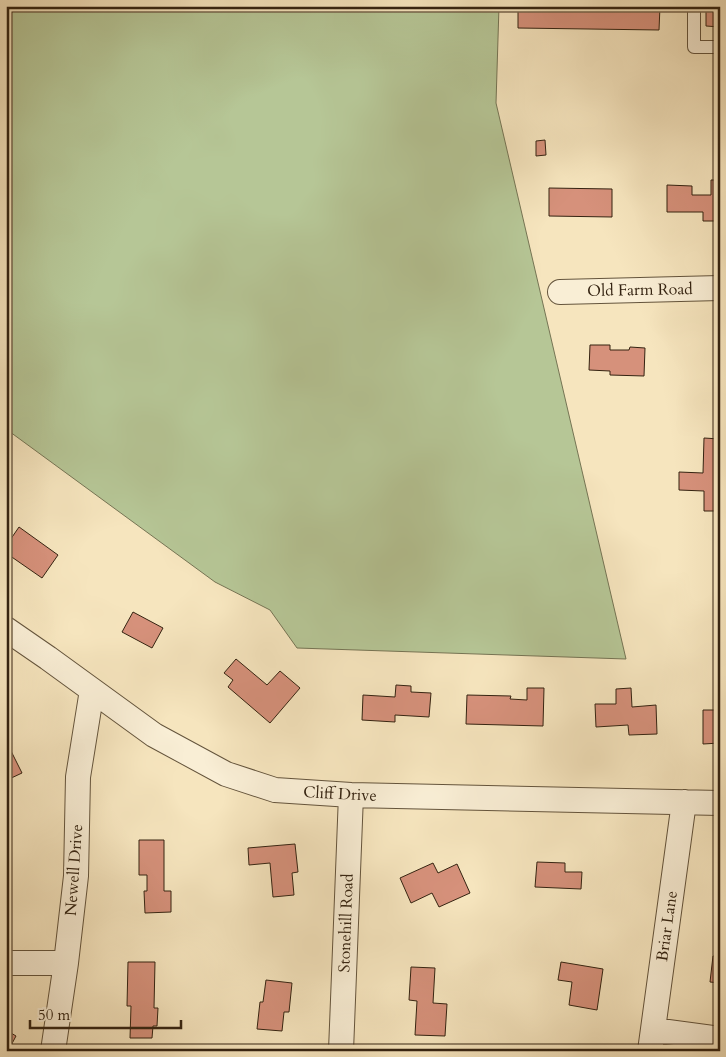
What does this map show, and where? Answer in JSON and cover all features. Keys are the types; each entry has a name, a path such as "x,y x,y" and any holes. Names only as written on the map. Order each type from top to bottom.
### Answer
{"street":[{"name":"Old Farm Road","path":"560,292 720,288"},
{"name":"Cliff Drive","path":"6,630 154,735 226,774 275,790 351,795 720,803"},
{"name":"Newell Drive","path":"54,1051 76,876 78,777 92,690"},
{"name":"Stonehill Road","path":"341,1051 351,795"},
{"name":"Briar Lane","path":"651,1040 684,802"},
{"path":"6,963 66,963"},
{"path":"651,1040 720,1039"}],"lane":[{"path":"694,6 694,47 720,47"}],"green space":[{"path":"6,6 499,6 496,103 626,659 297,648 270,610 215,582 6,429"}],"building":[{"path":"518,6 660,6 659,30 518,28"},
{"path":"706,6 720,6 720,27 706,26"},
{"path":"545,140 546,155 536,156 536,141"},
{"path":"711,180 720,180 720,221 703,221 703,212 667,212 667,185 692,186 692,195 711,195"},
{"path":"549,188 612,189 612,217 549,216"},
{"path":"590,345 610,345 610,350 629,350 630,347 645,348 644,376 610,375 610,371 589,370"},
{"path":"704,438 720,439 720,511 704,511 704,491 679,490 679,472 703,473"},
{"path":"19,527 58,555 42,578 6,553 6,546"},
{"path":"133,612 163,628 152,648 122,632"},
{"path":"236,659 267,685 280,671 300,688 270,723 228,687 233,680 224,673"},
{"path":"396,685 411,686 411,692 431,693 429,717 395,715 395,722 362,720 363,695 395,697"},
{"path":"527,688 544,688 543,726 466,724 467,695 511,696 510,699 527,700"},
{"path":"631,688 632,707 656,705 657,734 629,735 628,725 596,727 595,704 616,704 616,689"},
{"path":"703,710 720,710 720,743 703,744"},
{"path":"6,741 22,773 7,780 6,778"},
{"path":"139,840 164,840 164,891 171,891 171,912 145,913 144,891 147,891 147,875 139,875"},
{"path":"295,844 298,872 292,873 294,895 273,897 270,863 249,865 248,848"},
{"path":"537,862 565,863 565,872 582,872 581,889 535,887"},
{"path":"433,863 438,873 457,864 470,893 439,907 432,893 411,903 400,878"},
{"path":"713,956 720,957 720,983 710,982"},
{"path":"128,962 155,962 154,1008 158,1008 157,1026 153,1026 152,1038 130,1038 131,1006 127,1006"},
{"path":"561,962 603,969 597,1010 569,1005 572,982 558,980"},
{"path":"411,967 435,968 433,1003 447,1004 445,1036 415,1035 417,1001 409,1000"},
{"path":"266,980 292,983 289,1012 284,1012 282,1031 257,1029 260,1002 263,1002"},
{"path":"6,1030 16,1036 8,1051 6,1051"}]}
